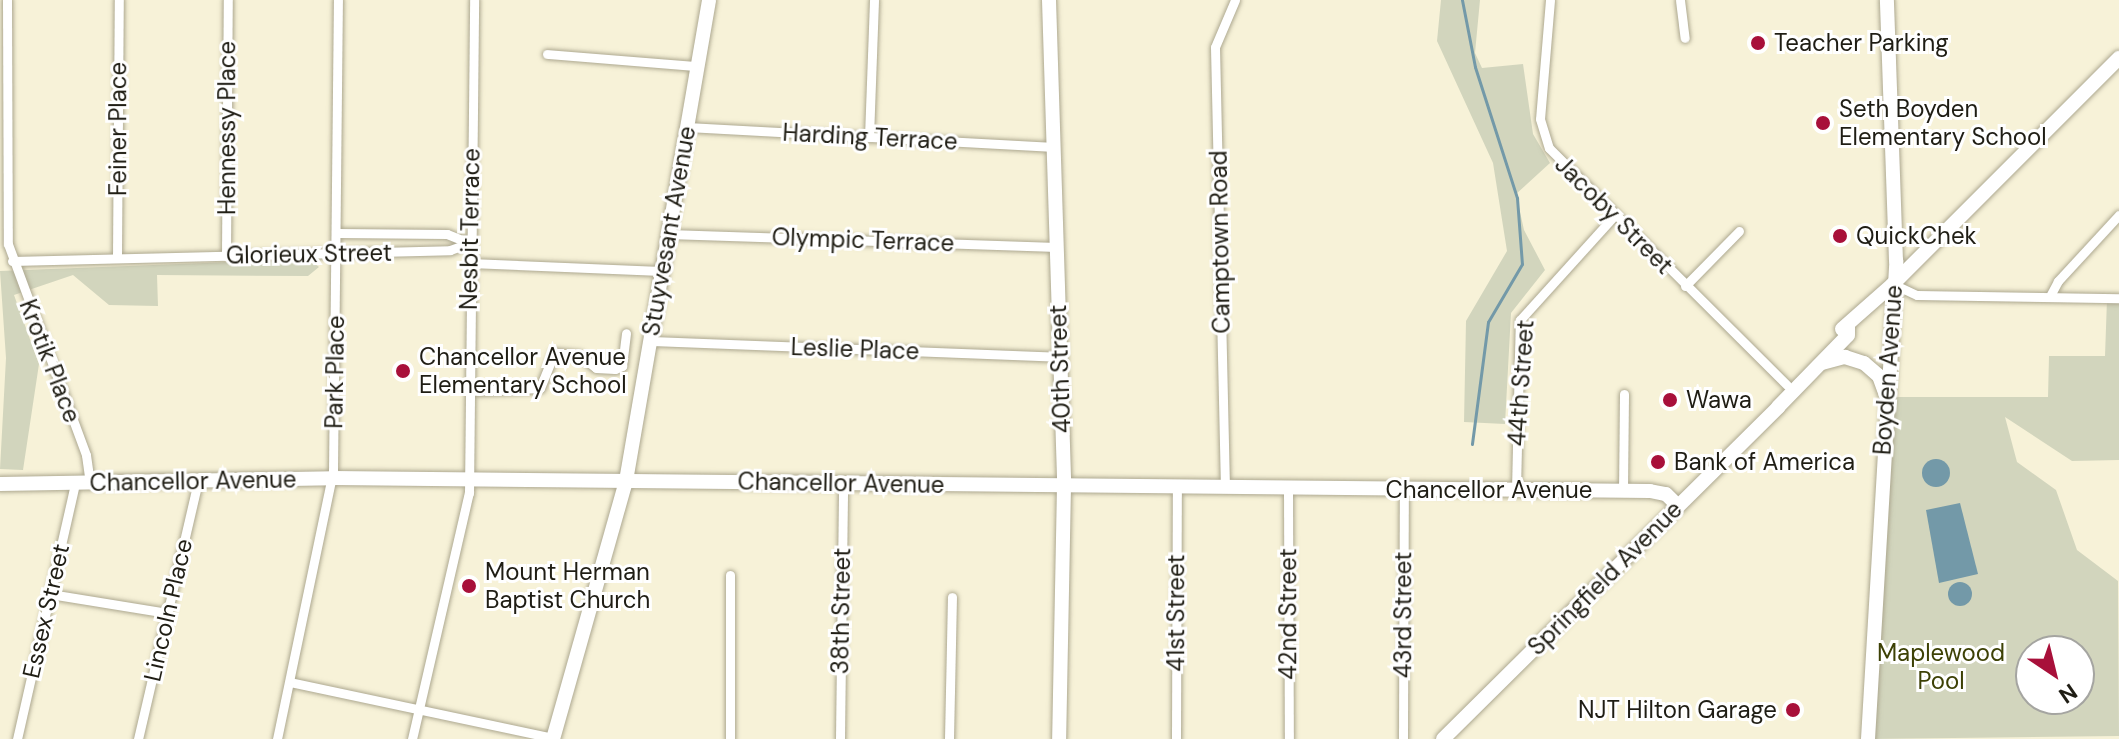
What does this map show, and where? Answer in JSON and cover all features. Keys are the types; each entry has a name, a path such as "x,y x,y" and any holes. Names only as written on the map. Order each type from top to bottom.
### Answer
{"main road":[{"name":"Stuyvesant Avenue","path":"553,739 626,481 709,0"},
{"name":"40th Street","path":"1049,0 1064,486 1059,739"},
{"name":"Boyden Avenue","path":"1868,739 1897,230 1887,0"},
{"name":"Springfield Avenue","path":"1766,416 1787,385 1893,284 2119,58"},
{"name":"Springfield Avenue","path":"1446,738 1813,371 1848,335 1848,327"},
{"path":"1813,371 1829,360 1855,359 1879,376 1886,395"},
{"name":"Chancellor Avenue","path":"0,484 333,478 1623,491 1666,494 1677,505"}],"street":[{"name":"Krotik Place","path":"7,0 5,207 12,261 86,455 90,483"},
{"name":"Feiner Place","path":"117,257 119,0"},
{"name":"Hennessy Place","path":"226,256 228,0"},
{"name":"Park Place","path":"277,739 333,478 338,0"},
{"name":"Nesbit Terrace","path":"412,739 470,480 469,243 474,0"},
{"path":"869,137 874,0"},
{"name":"Camptown Road","path":"1225,488 1215,47 1235,0"},
{"name":"Jacoby Street","path":"1550,0 1540,119 1543,135 1559,161 1787,385"},
{"path":"1680,0 1685,38"},
{"path":"547,54 697,66"},
{"name":"Harding Terrace","path":"687,127 1054,147"},
{"path":"2050,296 2058,281 2119,215"},
{"name":"44th Street","path":"1516,490 1520,320 1614,216"},
{"path":"1685,286 1739,231"},
{"name":"Glorieux Street","path":"336,233 434,233 469,243"},
{"name":"Olympic Terrace","path":"668,234 1057,247"},
{"name":"Glorieux Street","path":"12,261 450,250 469,243"},
{"path":"470,263 661,271"},
{"path":"1893,284 1917,295 2119,298"},
{"path":"469,391 540,388 554,353 579,355 596,368 615,369 622,366 626,333"},
{"name":"Leslie Place","path":"650,341 1060,357"},
{"path":"1623,491 1624,394"},
{"name":"Lincoln Place","path":"138,739 198,481"},
{"name":"Essex Street","path":"17,739 75,483"},
{"name":"38th Street","path":"840,739 843,484"},
{"name":"41st Street","path":"1176,739 1177,487"},
{"name":"42nd Street","path":"1288,489 1289,739"},
{"name":"43rd Street","path":"1403,739 1404,490"},
{"path":"730,575 730,739"},
{"path":"50,594 167,613"},
{"path":"949,739 952,597"},
{"path":"290,682 553,739"}],"green space":[{"path":"1441,0 1480,0 1475,53 1482,68 1523,64 1533,134 1550,163 1516,194 1524,230 1545,270 1511,313 1505,424 1464,422 1466,321 1507,251 1493,163 1437,41"},
{"path":"309,259 319,267 308,276 157,275 158,306 109,305 73,275 14,295 39,364 23,470 0,469 6,358 0,271"},
{"name":"Maplewood Pool","path":"2107,299 2119,299 2119,460 2072,461 2005,417 2017,462 2056,490 2077,550 2118,581 2119,736 1873,739 1886,397 2048,397 2049,356 2105,356"}],"water":[{"path":"1936,459 1946,463 1950,473 1946,483 1936,487 1926,483 1922,473 1926,463"},
{"path":"1960,503 1978,574 1939,583 1926,510"},
{"path":"1960,582 1968,586 1972,594 1968,602 1960,606 1952,602 1948,594 1952,586"}],"waterway":[{"path":"1462,0 1475,67 1517,198 1522,264 1488,322 1472,444"}],"place":[{"name":"Teacher Parking","path":"1758,43"},
{"name":"Seth Boyden Elementary School","path":"1823,123"},
{"name":"QuickChek","path":"1840,236"},
{"name":"Chancellor Avenue Elementary School","path":"403,371"},
{"name":"Wawa","path":"1670,400"},
{"name":"Bank of America","path":"1658,462"},
{"name":"Mount Herman Baptist Church","path":"469,586"},
{"name":"NJT Hilton Garage","path":"1793,710"}]}
